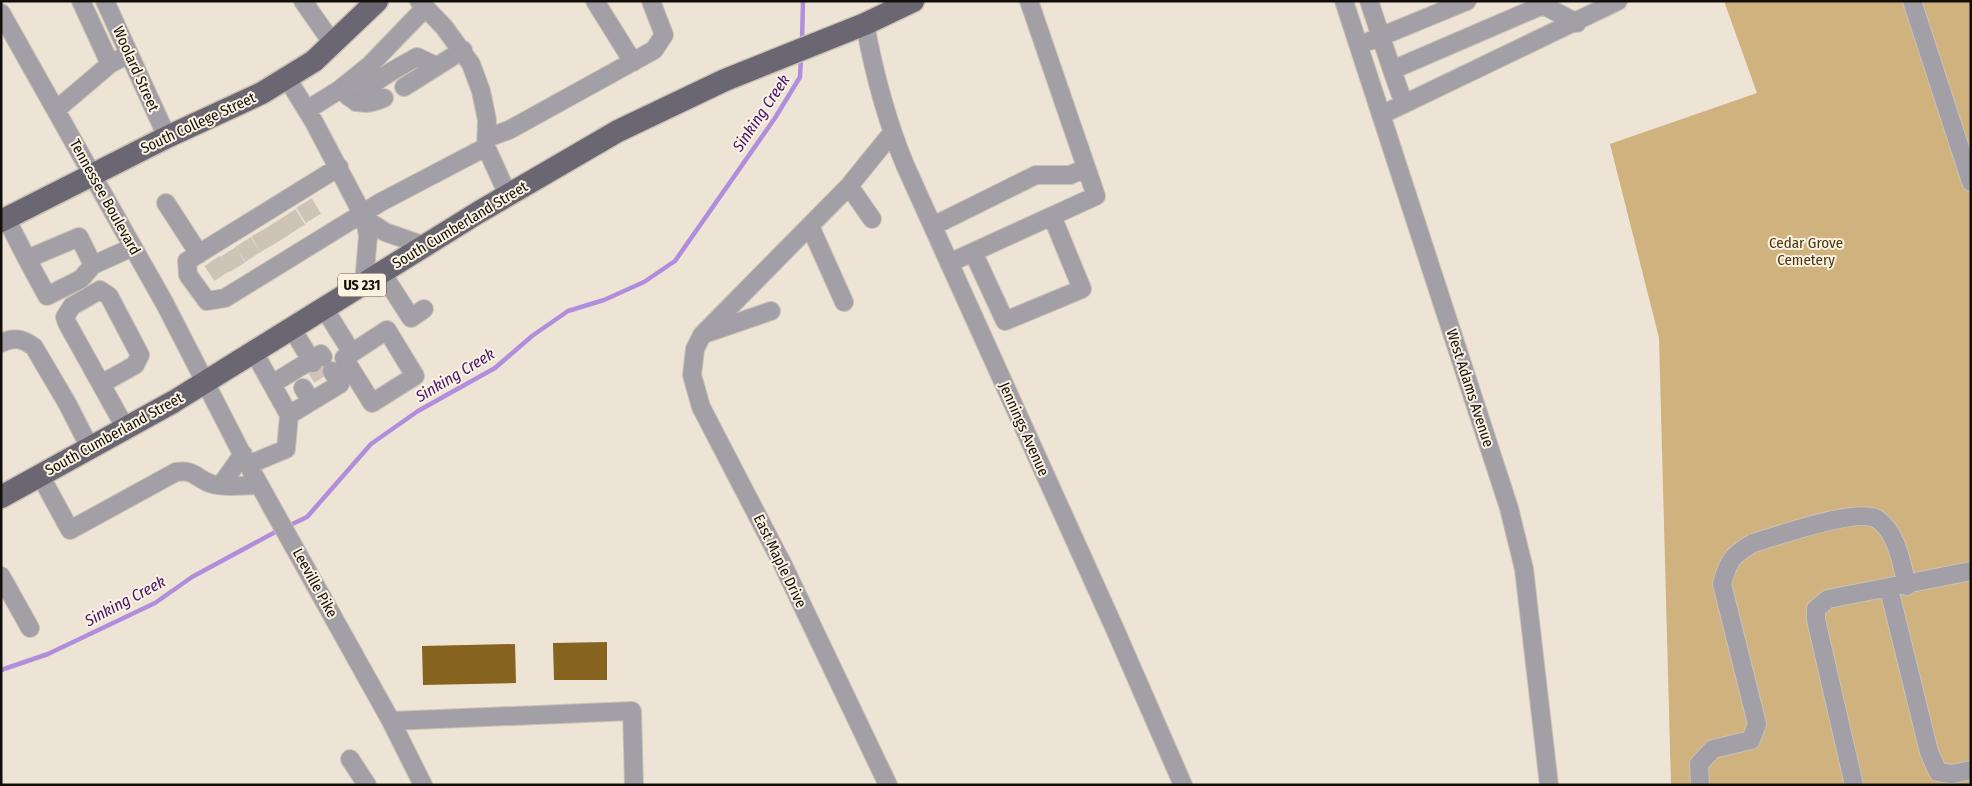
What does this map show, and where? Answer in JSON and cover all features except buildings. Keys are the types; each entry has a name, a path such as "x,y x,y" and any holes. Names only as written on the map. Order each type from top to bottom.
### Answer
{"main road":[{"name":"South College Street","path":"3,219 166,137 262,93 314,61 377,1"},
{"name":"South Cumberland Street","path":"1,497 206,383 508,195 618,131 725,80 865,24 914,2"}],"street":[{"path":"81,1 110,64"},
{"name":"Woolard Street","path":"105,1 166,137"},
{"path":"303,1 333,44"},
{"path":"595,1 633,62"},
{"path":"339,166 300,198 224,246 206,255 187,261 188,275 206,301 225,298 237,283 321,231 363,216 509,130 654,50 664,35 651,1"},
{"path":"949,263 1096,196 1029,1"},
{"name":"West Adams Avenue","path":"1344,1 1514,526 1524,569 1549,785"},
{"path":"1369,1 1404,104"},
{"path":"1358,45 1467,1"},
{"path":"1381,116 1577,23 1618,1"},
{"path":"1912,1 1970,177"},
{"path":"1392,70 1545,3 1577,23"},
{"path":"307,110 339,90 386,49 422,4 463,50 471,64 481,91 487,120 487,143 508,195"},
{"name":"Tennessee Boulevard","path":"1,13 133,246 206,383"},
{"name":"Jennings Avenue","path":"865,24 874,71 892,133 1183,785"},
{"path":"404,87 463,50"},
{"path":"56,110 110,64 129,54"},
{"path":"356,102 364,90 377,80 417,57 436,66"},
{"path":"287,78 339,166 363,216 368,236 373,278 411,318 424,309"},
{"path":"339,90 356,102 369,104 384,98"},
{"path":"702,335 849,186 892,133"},
{"path":"932,226 1036,175 1070,175 1086,168"},
{"path":"849,186 872,219"},
{"path":"166,203 206,255"},
{"path":"363,216 385,232 425,246"},
{"path":"973,252 1005,321 1082,289 1052,216"},
{"path":"3,219 47,296 81,279 93,266 133,246"},
{"path":"810,226 844,302"},
{"path":"27,259 79,237 93,266"},
{"path":"101,384 135,365 140,355 110,296 100,290 72,306 65,317 101,384 126,428"},
{"path":"324,308 352,353"},
{"path":"702,335 771,312"},
{"path":"292,329 322,370"},
{"name":"East Maple Drive","path":"702,335 695,349 692,375 701,407 783,565 888,785"},
{"path":"1,344 16,338 26,340 34,347 67,403 90,448"},
{"path":"254,352 289,415"},
{"path":"272,384 301,383 322,370"},
{"path":"221,485 245,460 286,449 289,415 301,383 322,370"},
{"name":"Leeville Pike","path":"206,383 245,460 391,721 423,785"},
{"path":"40,476 70,530 176,472 186,471 211,484 259,485"},
{"path":"1700,785 1699,764 1713,749 1750,740 1757,724 1722,584 1728,564 1738,552 1753,543 1856,515 1877,519 1890,535 1900,558 1907,586"},
{"path":"1,576 30,628"},
{"path":"1854,785 1816,620 1816,609 1828,599 1970,576"},
{"path":"1889,589 1929,752 1938,772 1952,774 1971,770"},
{"path":"391,721 632,711 634,785"},
{"path":"350,759 367,785"}],"green space":[{"name":"Cedar Grove Cemetery","path":"1724,1 1971,1 1971,785 1671,785 1659,338 1610,144 1757,93"}],"waterway":[{"name":"Sinking Creek","path":"802,42 803,1"},
{"name":"Sinking Creek","path":"286,527 307,517 371,444 418,411 495,368 532,336 568,311 604,300 644,282 675,261 775,118 800,77 801,58"},
{"name":"Sinking Creek","path":"1,670 48,654 155,603 192,577 279,530"}],"tunnel":[{"path":"304,203 318,226"},
{"path":"288,214 301,235"},
{"path":"274,223 287,244"},
{"path":"259,232 272,254"},
{"path":"243,242 257,263"},
{"path":"228,252 241,273"},
{"path":"212,261 226,282"},
{"path":"313,363 322,378"}]}
